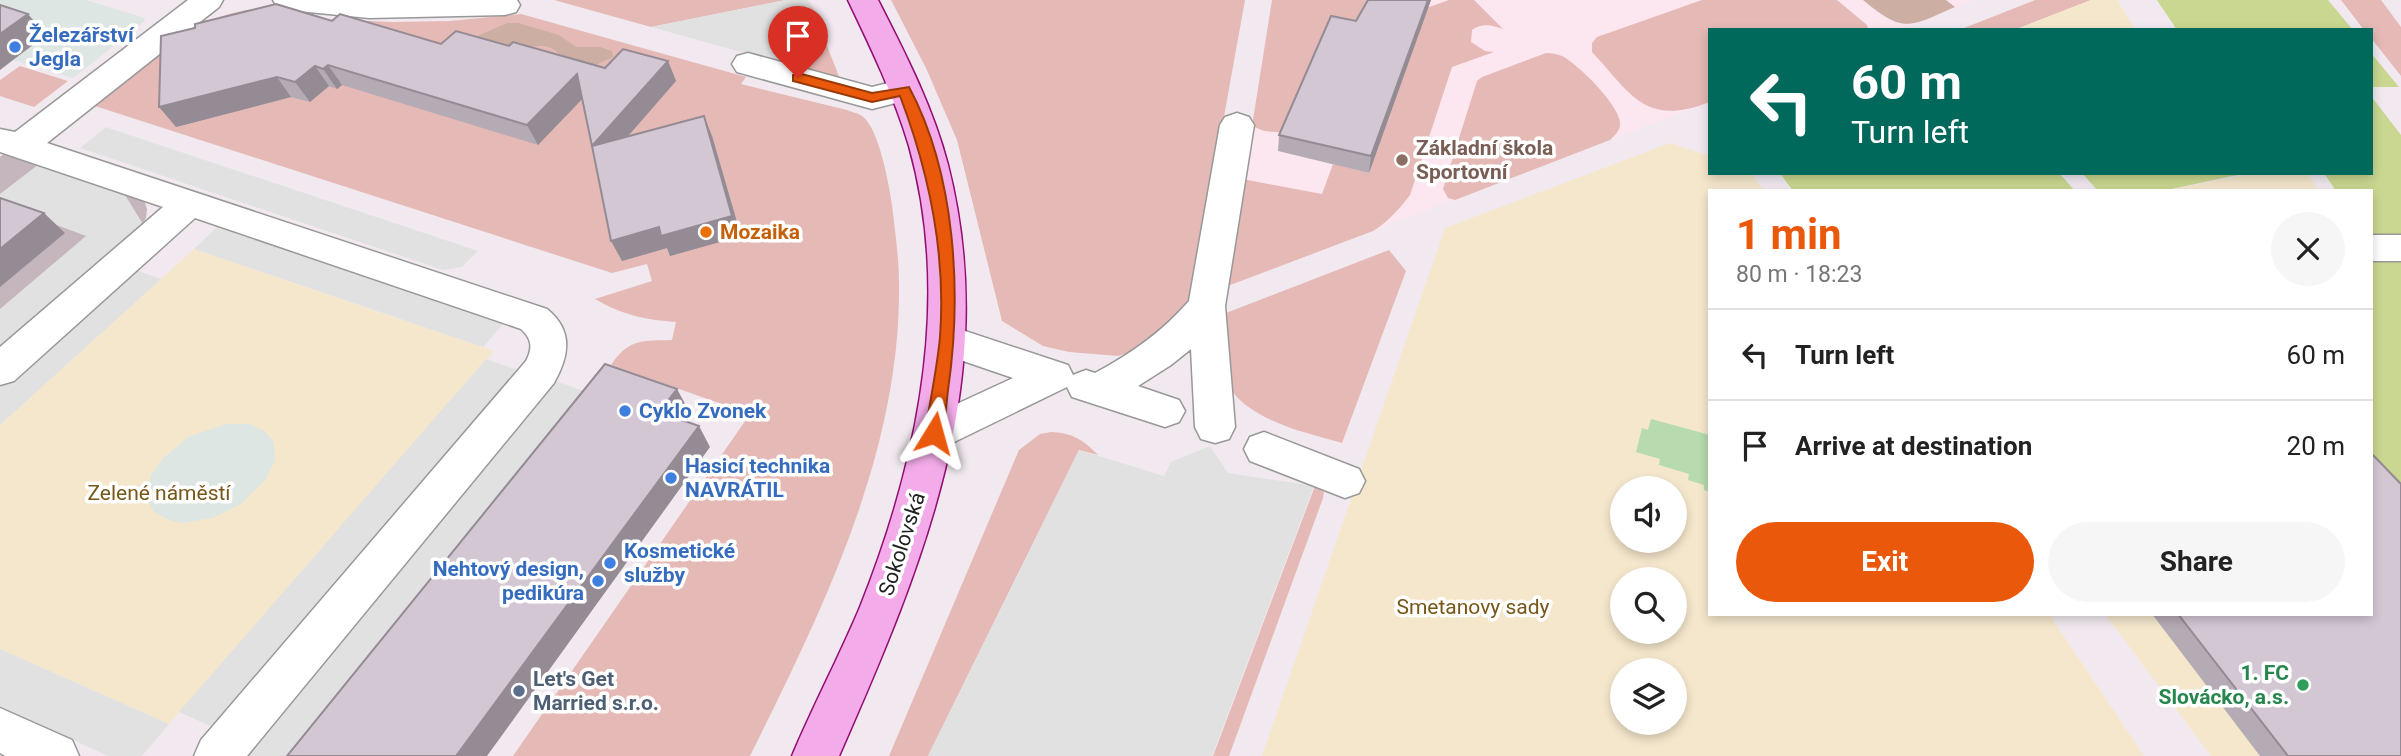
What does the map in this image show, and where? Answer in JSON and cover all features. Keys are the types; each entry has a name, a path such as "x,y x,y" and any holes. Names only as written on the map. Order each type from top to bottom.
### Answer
{"main road":[{"name":"Sokolovská","path":"815,756 890,584 921,486 934,433 947,340 947,269 938,197 924,141 888,94 863,0"}],"street":[{"path":"10,143 208,0"},
{"path":"288,0 325,7 405,10 505,5"},
{"path":"748,64 888,94"},
{"path":"1215,428 1207,306 1237,125"},
{"path":"10,143 534,318 544,328 551,351 540,372 217,756"},
{"path":"0,370 191,202"},
{"path":"2373,248 2401,248"},
{"path":"1098,390 1164,353 1186,333 1207,306"},
{"path":"947,340 1165,411"},
{"path":"934,433 1054,376"},
{"path":"1264,449 1345,481"},
{"path":"0,730 56,756"}],"shaded area":[{"path":"0,0 86,0 145,18 144,22 73,78 13,60 0,20"},
{"path":"554,0 785,0 651,27"},
{"path":"786,0 808,0 816,21 777,62 651,27"},
{"path":"809,0 842,84 777,62 816,22"},
{"path":"891,0 1245,0 1187,312 1142,349 1118,356 1069,352 1043,346 1002,321 957,140 926,68"},
{"name":"Základní škola Sportovní","path":"1272,0 1973,0 1906,28 1708,28 1708,103 1225,287"},
{"path":"1272,0 1398,0 1286,133 1264,131 1252,126"},
{"path":"1449,0 1474,0 1503,29 1487,25 1472,30 1471,42 1485,51 1494,52 1452,67 1410,195 1393,215 1373,231 1225,287 1242,179 1322,194 1333,164 1369,173 1395,19"},
{"path":"1702,0 1837,0 1868,28 1708,28 1708,103 1670,111 1655,109 1642,103 1618,81 1592,52 1592,43 1597,37"},
{"path":"1863,0 1946,0 1955,7 1907,24 1888,18"},
{"path":"2035,0 2091,0 2019,28 1964,28"},
{"path":"2157,0 2328,0 2351,28 2176,28"},
{"path":"2341,0 2381,0 2401,27 2401,76 2373,41 2373,28 2362,28"},
{"path":"269,8 322,19 393,22 450,21 521,14 746,77 741,84 847,110 860,115 868,122 886,171 898,264 896,346 887,408 853,528 804,644 750,756 513,756 750,414 611,365 631,345 645,341 672,340 676,322 634,316 595,299 652,281 647,264 612,273 95,106 154,56 195,28 242,11"},
{"path":"507,23 518,23 559,35 576,47 600,47 612,51 613,57 591,67 567,60 553,49 542,46 494,50 478,36"},
{"path":"1546,53 1569,60 1596,85 1618,114 1620,125 1617,132 1610,140 1455,200 1448,198 1443,189 1477,81"},
{"path":"2373,55 2399,87 2373,87"},
{"path":"20,66 68,81 34,107 0,96 0,80"},
{"path":"2373,99 2401,135 2401,234 2373,234 2373,189 2335,189 2325,175 2373,175"},
{"path":"106,127 478,251 462,267 443,270 80,148"},
{"path":"7,151 144,200 147,209 141,226 0,349 0,157"},
{"path":"39,164 125,195 143,224 0,349 0,309 86,236 0,204 0,194"},
{"path":"1781,175 2061,175 2073,189 1792,189"},
{"path":"2084,175 2238,175 2171,189 2096,189"},
{"path":"218,226 505,322 483,347 194,249"},
{"path":"1389,250 1406,271 1342,443 1267,418 1235,395 1225,380 1221,361 1226,313"},
{"path":"2401,256 2401,523 2373,493 2373,257"},
{"path":"133,269 161,279 0,425 0,388"},
{"path":"486,359 518,370 215,728 179,712"},
{"path":"552,380 587,392 295,756 242,756"},
{"path":"1651,419 1708,434 1708,491 1704,490 1704,485 1688,480 1689,474 1659,465 1660,459 1636,452 1642,428 1648,430"},
{"path":"226,424 249,424 265,431 270,437 274,443 275,460 265,480 241,504 213,518 182,523 154,512 148,501 147,491 151,475 162,459 188,437"},
{"path":"1051,432 1077,438 1098,455 1079,450 928,756 889,756 1019,450 1040,434"},
{"path":"1210,446 1228,473 1314,486 1212,756 928,756 1079,450 1164,476 1171,462"},
{"path":"1315,486 1324,492 1323,498 1229,756 1213,756"},
{"path":"0,649 169,724 142,756 108,756 0,706"}],"green space":[{"path":"2091,0 2117,0 2135,28 2019,28"},
{"name":"Smetanovy sady","path":"1670,143 1708,155 1708,175 1752,175 1763,189 1708,189 1708,616 2050,616 2144,756 1262,756 1445,228"},
{"path":"2245,175 2308,175 2318,189 2174,189"},
{"name":"Zelené náměstí","path":"194,249 494,351 169,724 0,649 0,425"},
{"name":"1. FC Slovácko, a.s.","path":"2106,616 2371,616 2401,756 2211,756"}],"building":[{"path":"1368,0 1428,0 1371,156 1279,135 1331,16 1356,21"},
{"path":"276,4 332,21 340,14 441,44 456,31 509,46 513,42 605,68 623,49 668,61 592,146 577,74 527,125 328,65 323,69 315,66 295,82 277,77 159,107 161,36 195,28 195,24"},
{"path":"0,5 28,14 0,34"},
{"path":"704,116 732,216 661,236 659,227 611,241 592,146"},
{"path":"0,198 44,213 0,249"},
{"path":"605,364 677,389 659,412 699,426 456,756 287,756"},
{"name":"1. FC Slovácko, a.s.","path":"2373,455 2401,484 2401,756 2288,756 2180,616 2373,616"}],"place":[{"name":"Železářství Jegla","path":"15,47"},
{"name":"Základní škola Sportovní","path":"1402,160"},
{"name":"Mozaika","path":"706,232"},
{"name":"Cyklo Zvonek","path":"625,411"},
{"name":"Hasicí technika NAVRÁTIL","path":"671,478"},
{"name":"Kosmetické služby","path":"610,563"},
{"name":"Nehtový design, pedikúra","path":"598,581"},
{"name":"1. FC Slovácko, a.s.","path":"2303,685"},
{"name":"Let's Get Married s.r.o.","path":"519,691"}],"route":[{"path":"798,78 872,98 904,90 924,141 938,197 949,302 947,340 934,433"}]}
